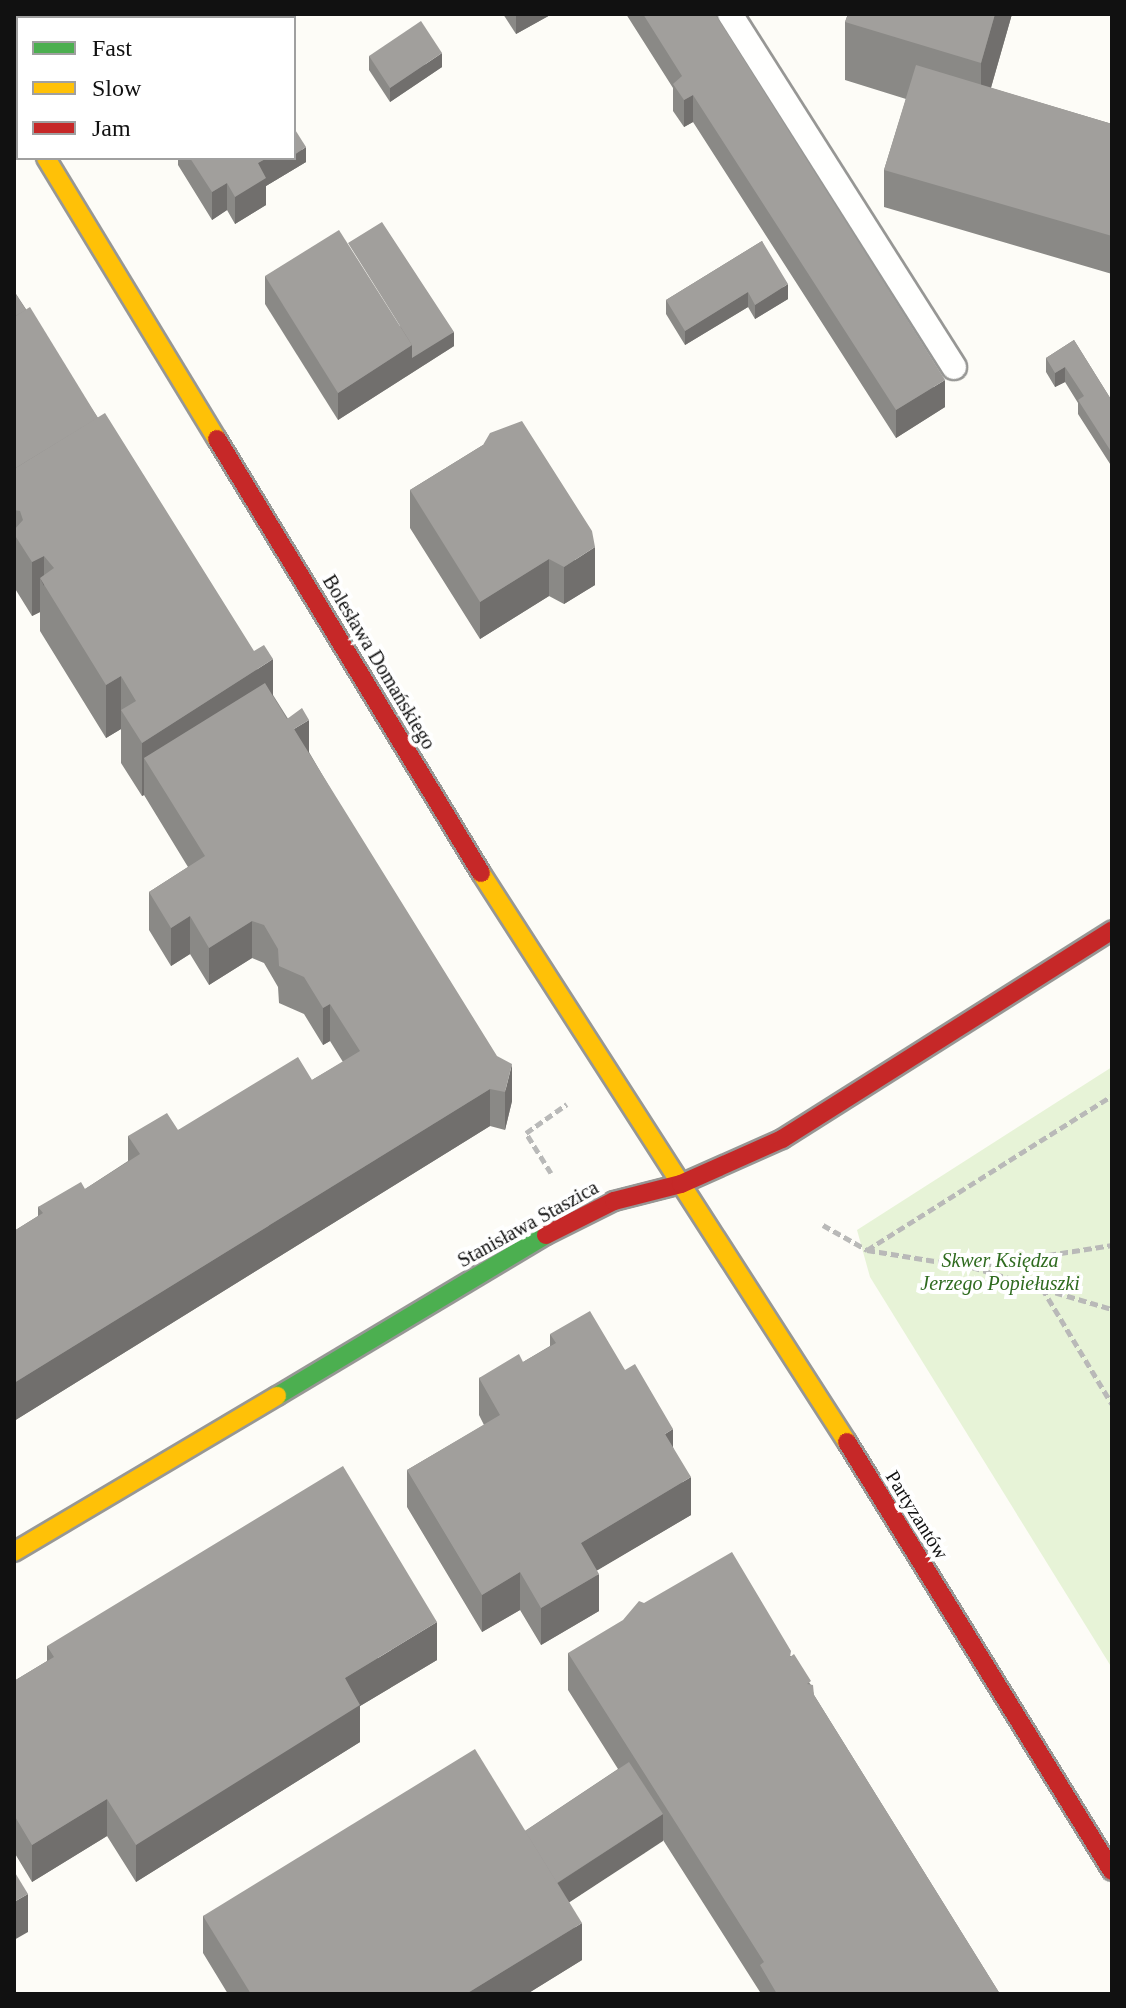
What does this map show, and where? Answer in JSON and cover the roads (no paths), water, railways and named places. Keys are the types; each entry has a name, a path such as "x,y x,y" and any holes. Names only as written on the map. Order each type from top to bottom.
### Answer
{"street":[{"name":"Bolesława Domańskiego","path":"47,160 526,946 681,1184"},
{"name":"Stanisława Staszica","path":"14,1552 579,1216 614,1201 681,1184 782,1139 1112,930"},
{"name":"Partyzantów","path":"681,1184 741,1271 1112,1871"}],"lane":[{"path":"730,14 954,367"}],"park label":[{"name":"Skwer Księdza Jerzego Popiełuszki","path":"1000,1272"}]}
